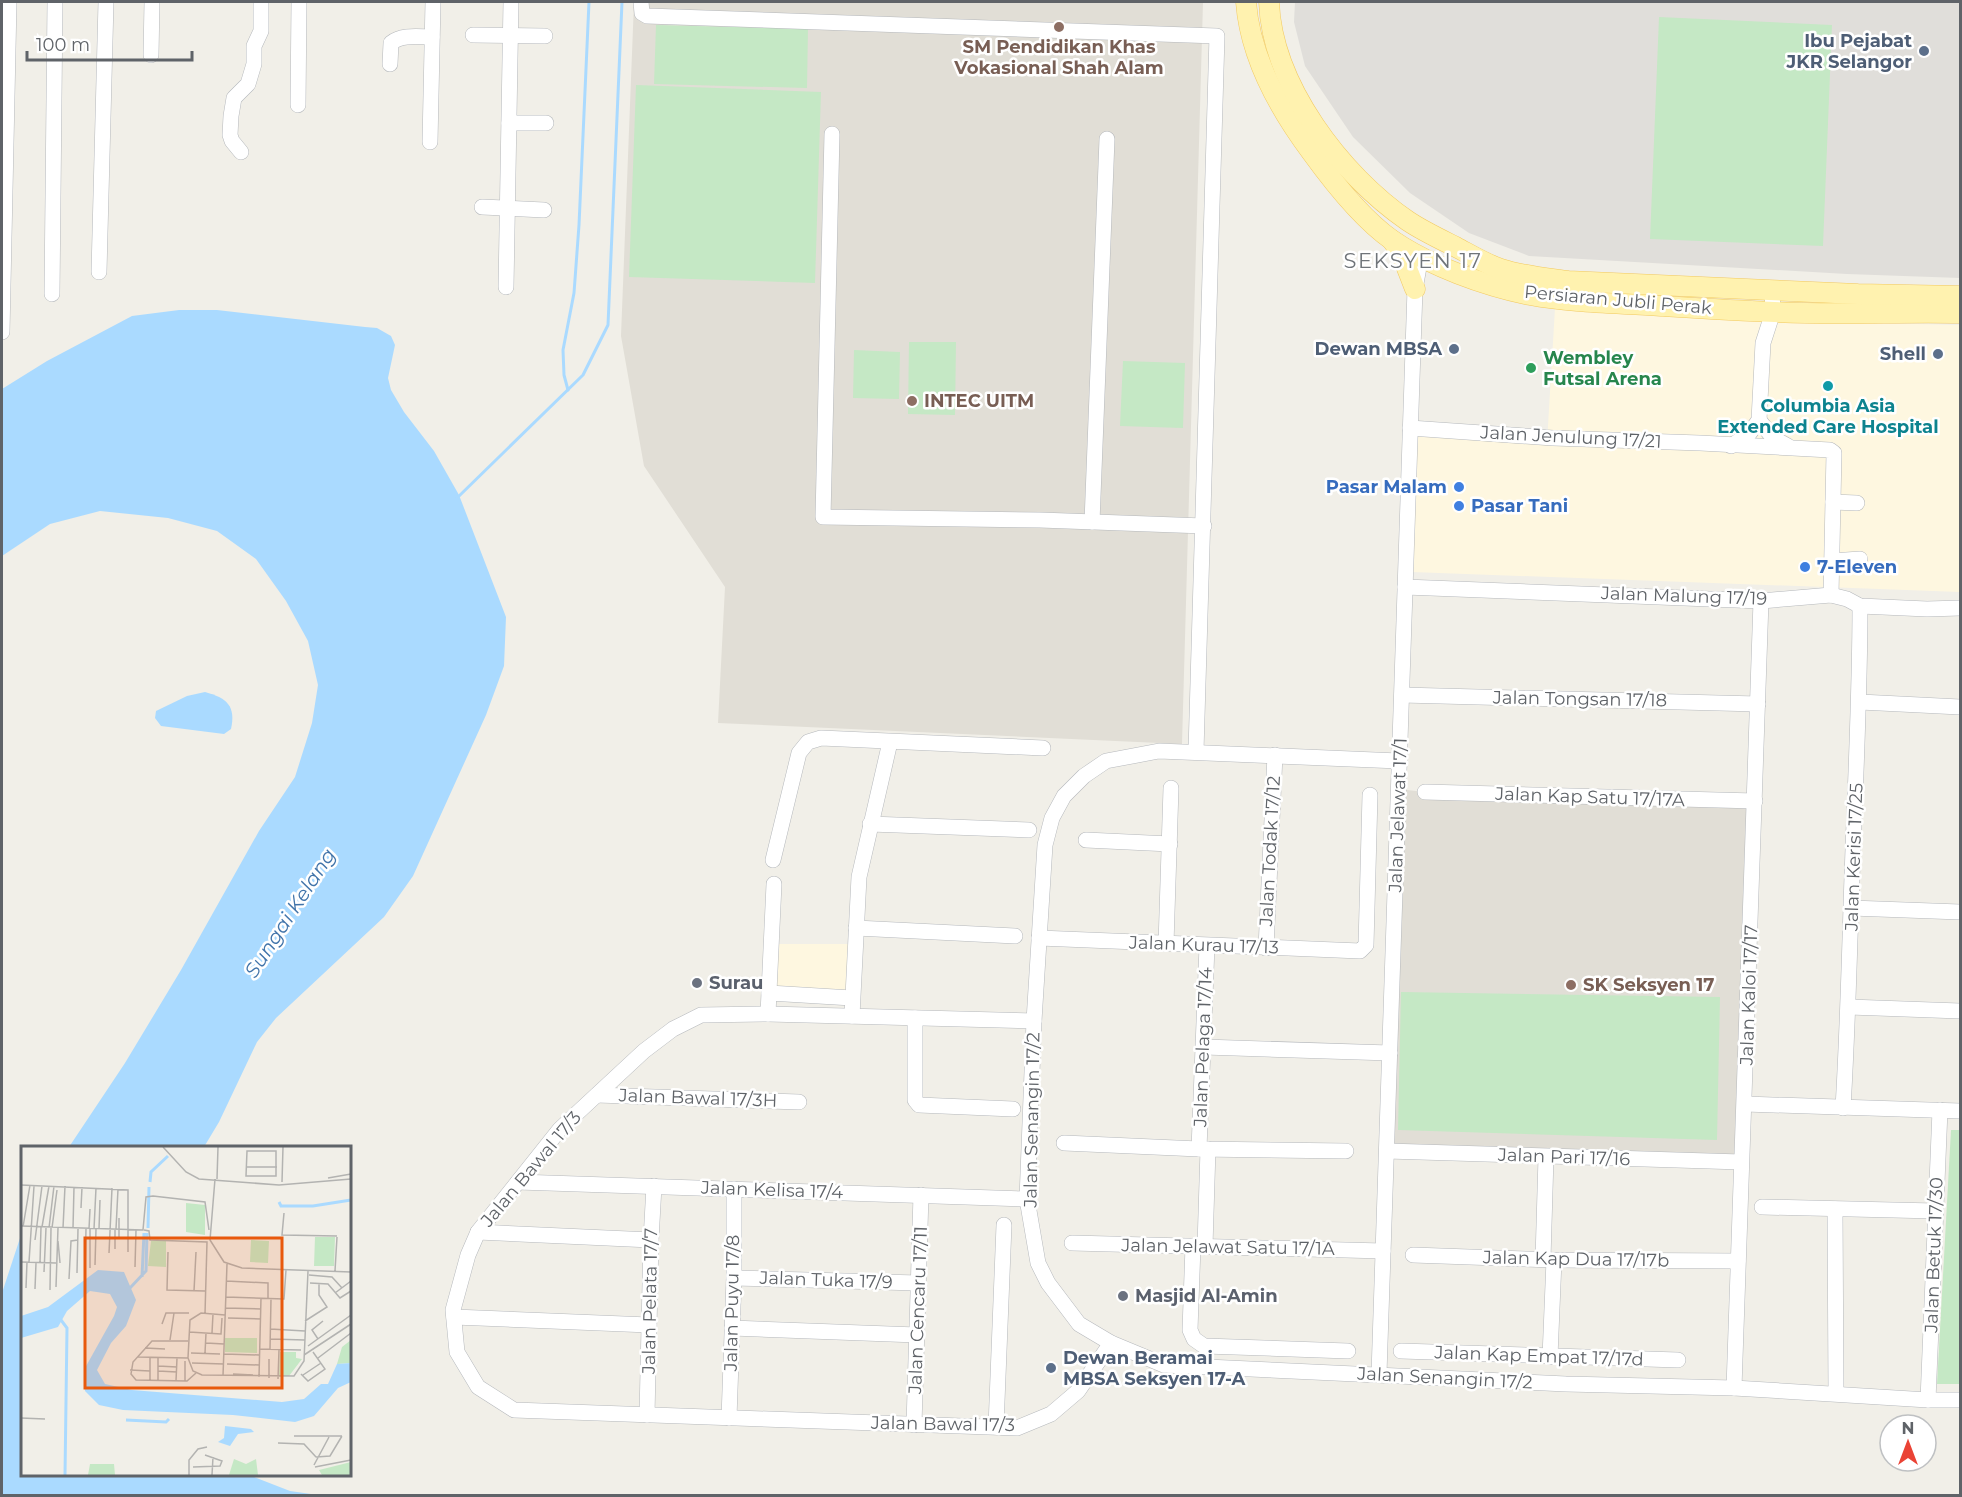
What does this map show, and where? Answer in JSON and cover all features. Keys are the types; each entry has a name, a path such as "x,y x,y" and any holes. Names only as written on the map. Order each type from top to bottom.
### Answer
{"main road":[{"name":"Persiaran Jubli Perak","path":"1246,2 1250,34 1266,79 1281,109 1329,176 1392,240 1454,271 1495,287 1567,300 1773,312 1960,313"},
{"name":"Persiaran Jubli Perak","path":"1269,2 1270,16 1282,62 1299,100 1331,147 1358,178 1410,223 1501,268 1531,276 1568,281 1960,296"},
{"path":"1410,223 1418,234 1421,256"},
{"path":"1392,240 1401,253 1414,289 1430,275 1454,271"}],"street":[{"path":"2,332 9,2"},
{"path":"52,294 55,2"},
{"path":"99,272 106,2"},
{"path":"151,56 152,2"},
{"path":"241,152 230,135 231,116 234,98 248,84 254,64 254,46 261,31 261,2"},
{"path":"298,105 299,2"},
{"path":"430,141 433,2"},
{"path":"506,287 511,2"},
{"path":"641,2 642,14 647,16 1217,36 1196,751"},
{"path":"473,35 545,36"},
{"path":"390,64 391,43 394,40 409,37 432,37"},
{"path":"509,123 546,123"},
{"path":"831,134 823,516 1204,526"},
{"path":"1092,522 1107,139"},
{"path":"482,207 544,210"},
{"name":"Jalan Jelawat 17/1","path":"1379,1374 1414,289 1421,256"},
{"path":"1731,446 1749,434 1759,420 1763,343 1773,312 1772,290"},
{"path":"1748,311 1763,343"},
{"path":"1759,420 1773,438 1798,449"},
{"name":"Jalan Jenulung 17/21","path":"1410,428 1553,438 1830,450 1834,453 1833,502"},
{"path":"1831,596 1833,502 1857,503"},
{"path":"1832,561 1860,559"},
{"name":"Jalan Malung 17/19","path":"1405,587 1761,601 1831,596 1846,599 1860,606 1960,608"},
{"name":"Jalan Kaloi 17/17","path":"1734,1388 1761,601"},
{"name":"Jalan Kerisi 17/25","path":"1844,1108 1860,702 1860,606"},
{"name":"Jalan Tongsan 17/18","path":"1402,695 1758,704"},
{"path":"1860,702 1960,707"},
{"path":"773,860 799,753 808,742 821,738 1043,748"},
{"path":"852,1016 860,877 890,742"},
{"name":"Jalan Senangin 17/2","path":"1399,761 1159,751 1106,761 1084,776 1064,796 1052,818 1044,845 1027,1199 1038,1263 1048,1283 1079,1324 1111,1343 1164,1365 1566,1384 1734,1388 1960,1400"},
{"name":"Jalan Todak 17/12","path":"1266,948 1275,755"},
{"path":"1166,944 1171,788"},
{"name":"Jalan Kap Satu 17/17A","path":"1425,792 1755,801"},
{"name":"Jalan Kurau 17/13","path":"1039,938 1360,951 1366,945 1370,795"},
{"path":"870,824 1029,830"},
{"path":"1086,840 1170,843"},
{"path":"768,1014 774,884"},
{"path":"1851,908 1960,912"},
{"path":"856,928 1015,936"},
{"name":"Jalan Pelaga 17/14","path":"1207,946 1204,1149 1199,1246 1190,1330 1194,1340 1204,1346 1348,1351"},
{"path":"769,993 852,998"},
{"path":"1849,1007 1960,1011"},
{"name":"Jalan Bawal 17/3","path":"1034,1021 768,1014 701,1015 673,1029 651,1045 560,1129 478,1232 468,1255 453,1310 457,1352 478,1387 514,1410 1017,1428 1051,1414 1078,1391 1111,1343"},
{"path":"915,1018 915,1100 920,1105 1013,1109"},
{"path":"1204,1047 1390,1053"},
{"name":"Jalan Bawal 17/3H","path":"597,1095 799,1102"},
{"path":"1745,1104 1960,1111"},
{"name":"Jalan Betuk 17/30","path":"1928,1400 1940,1110"},
{"path":"1064,1143 1204,1149 1346,1151"},
{"name":"Jalan Pari 17/16","path":"1387,1151 1741,1162"},
{"path":"1546,1157 1550,1357"},
{"name":"Jalan Kelisa 17/4","path":"518,1182 1027,1199"},
{"name":"Jalan Pelata 17/7","path":"647,1415 654,1186"},
{"name":"Jalan Puyu 17/8","path":"729,1418 734,1278 734,1189"},
{"name":"Jalan Cencaru 17/11","path":"914,1425 921,1195"},
{"path":"1762,1207 1935,1211"},
{"path":"1835,1209 1836,1393"},
{"path":"996,1427 1004,1225"},
{"path":"478,1232 651,1240"},
{"name":"Jalan Jelawat Satu 17/1A","path":"1072,1243 1383,1251"},
{"name":"Jalan Kap Dua 17/17b","path":"1413,1255 1549,1260 1738,1261"},
{"name":"Jalan Tuka 17/9","path":"734,1278 918,1283"},
{"path":"454,1317 649,1325"},
{"path":"732,1328 917,1335"},
{"name":"Jalan Kap Empat 17/17d","path":"1401,1351 1678,1360"}],"shaded area":[{"name":"INTEC UITM","path":"634,2 1203,2 1182,744 718,723 725,587 644,466 621,336"},
{"path":"1295,2 1960,2 1960,278 1529,256 1469,233 1410,193 1353,137 1305,66 1294,22"},
{"path":"1555,308 1782,321 1960,325 1960,592 1412,572 1417,436 1547,443"},
{"name":"SK Seksyen 17","path":"1398,789 1425,792 1755,801 1741,1162 1387,1151"},
{"path":"775,944 850,944 848,993 773,990"}],"green space":[{"path":"1659,17 1832,25 1823,246 1650,239"},
{"path":"656,25 808,29 807,88 654,84"},
{"path":"636,85 821,92 815,283 629,277"},
{"path":"909,342 956,342 955,415 908,414"},
{"path":"854,350 900,352 899,399 853,398"},
{"path":"1123,361 1185,363 1183,428 1120,426"},
{"path":"1401,992 1720,997 1717,1140 1398,1130"},
{"path":"1951,1130 1960,1130 1960,1384 1937,1384"}],"water":[{"name":"Sungai Kelang","path":"179,310 217,310 377,328 391,336 395,345 388,378 391,390 404,412 434,451 459,495 506,617 504,666 486,715 413,876 384,917 276,1018 257,1042 219,1122 205,1146 70,1146 125,1063 181,970 259,831 295,777 312,723 318,685 308,641 286,601 256,559 217,531 168,518 100,511 50,524 2,556 2,389 47,361 132,316"},
{"path":"205,692 224,700 231,709 231,729 224,734 161,726 155,718 156,711 187,696"},
{"path":"21,1235 21,1476 252,1476 290,1491 318,1495 2,1495 2,1293"}],"waterway":[{"path":"568,390 564,375 563,350 574,293 589,2"},
{"path":"457,498 583,375 608,325 622,2"}],"place":[{"name":"SM Pendidikan Khas Vokasional Shah Alam","path":"1059,27"},
{"name":"Ibu Pejabat JKR Selangor","path":"1924,51"},
{"name":"Dewan MBSA","path":"1454,349"},
{"name":"Shell","path":"1938,354"},
{"name":"Wembley Futsal Arena","path":"1531,368"},
{"name":"Columbia Asia Extended Care Hospital","path":"1828,386"},
{"name":"INTEC UITM","path":"912,401"},
{"name":"Pasar Malam","path":"1459,487"},
{"name":"Pasar Tani","path":"1459,506"},
{"name":"7-Eleven","path":"1805,567"},
{"name":"Surau","path":"697,983"},
{"name":"SK Seksyen 17","path":"1571,985"},
{"name":"Masjid Al-Amin","path":"1123,1296"},
{"name":"Dewan Beramai MBSA Seksyen 17-A","path":"1051,1368"}],"district":[{"name":"SEKSYEN 17","path":"1413,261"}]}
